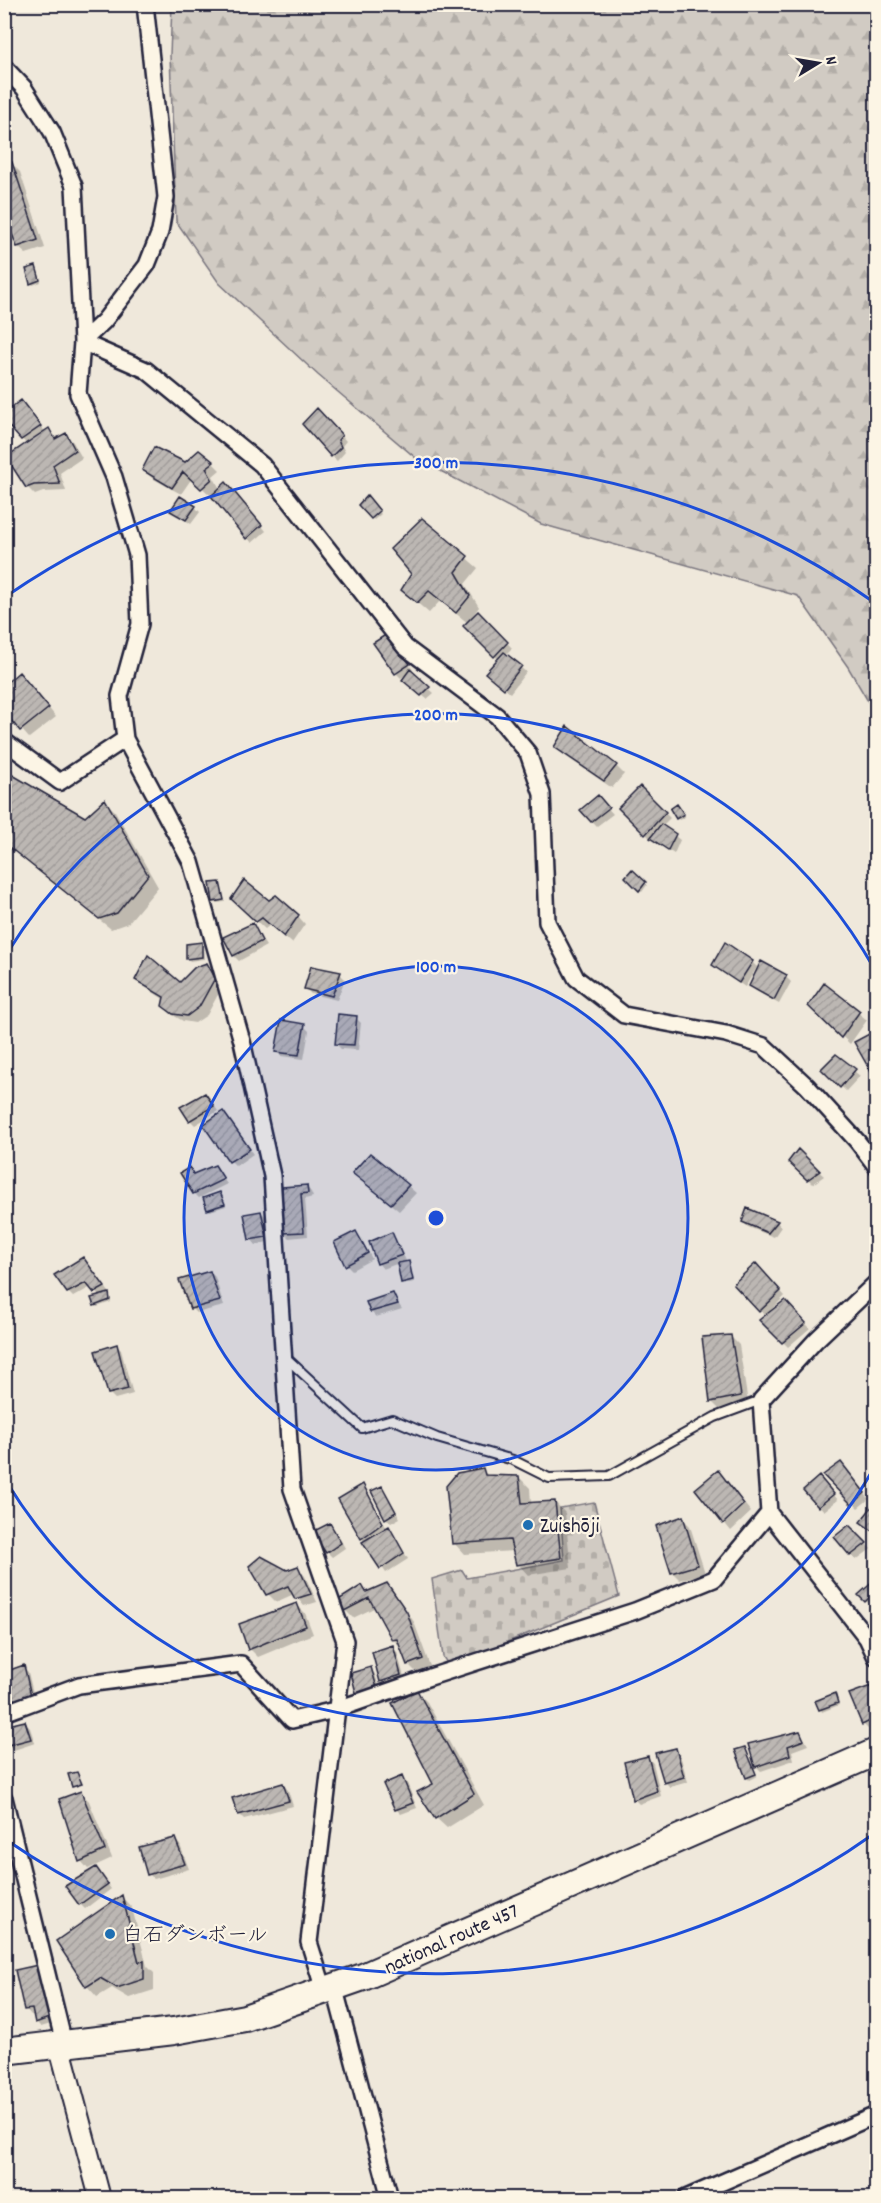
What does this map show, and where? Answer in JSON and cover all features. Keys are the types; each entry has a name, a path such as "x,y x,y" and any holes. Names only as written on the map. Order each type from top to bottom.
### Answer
{"highway":[{"name":"national route 457","path":"4,2051 174,2031 245,2018 363,1977 876,1752"}],"street":[{"path":"82,342 104,321 147,265 165,215 165,185 145,4"},
{"path":"4,67 24,88 52,132 74,186 82,342 78,394 114,477 137,555 140,624 120,696 125,739 191,862 242,1041 272,1176 292,1489 345,1641 309,1942 329,1988 390,2199"},
{"path":"82,342 146,370 262,465 405,647 497,717 528,753 542,794 547,922 576,978 624,1015 726,1034 764,1046 807,1086 857,1141 876,1167"},
{"path":"4,741 60,782 125,739"},
{"path":"876,1283 816,1340 761,1400 769,1513 867,1638 876,1657"},
{"path":"4,1713 79,1685 241,1664 292,1720 335,1710 635,1611 714,1579 769,1513"},
{"path":"4,1798 61,2031 59,2044 100,2199"},
{"path":"686,2199 876,2115"}],"lane":[{"path":"284,1356 362,1428 392,1419 437,1438 513,1460 549,1478 609,1476 715,1417 761,1400"}],"green space":[{"path":"172,5 876,5 876,715 848,667 798,596 541,524 416,458 318,375 219,283 176,221 170,55"},
{"path":"594,1502 619,1596 449,1666 443,1657 432,1579 462,1570 467,1578 564,1560 560,1508"}],"building":[{"path":"12,162 38,240 17,247 4,213 4,165"},
{"path":"36,266 40,280 30,284 26,269"},
{"path":"21,400 41,426 21,440 4,421 4,413"},
{"path":"317,408 342,435 338,440 341,447 331,457 302,424"},
{"path":"49,428 55,439 66,433 75,450 53,465 60,484 34,485 26,488 6,457"},
{"path":"154,447 185,462 199,450 214,462 206,468 212,479 201,489 183,472 172,488 142,470"},
{"path":"226,482 262,525 246,539 211,496"},
{"path":"367,495 380,511 371,519 358,505"},
{"path":"180,496 196,506 186,520 170,511"},
{"path":"422,518 468,556 456,572 470,596 456,613 429,591 417,603 401,590 411,574 390,549"},
{"path":"478,611 508,642 494,657 463,626"},
{"path":"387,634 410,664 395,674 373,643"},
{"path":"504,652 522,666 504,689 485,673"},
{"path":"410,669 430,687 421,696 402,680"},
{"path":"19,672 49,708 20,731 4,712 4,685"},
{"path":"567,726 617,765 604,781 554,747"},
{"path":"4,770 85,817 105,799 148,875 117,913 99,919 4,843"},
{"path":"640,786 666,812 645,835 618,808"},
{"path":"598,795 609,808 591,822 580,810"},
{"path":"677,804 684,814 676,819 670,809"},
{"path":"661,824 676,834 668,850 650,838"},
{"path":"632,869 646,882 639,891 625,877"},
{"path":"244,880 269,900 276,895 299,915 284,937 262,918 256,922 231,899"},
{"path":"220,882 224,900 213,902 210,883"},
{"path":"253,923 262,941 233,956 223,937"},
{"path":"202,942 202,957 186,959 186,944"},
{"path":"725,942 753,961 739,983 712,965"},
{"path":"148,955 180,982 195,967 207,963 215,978 199,1007 187,1016 173,1014 162,1006 164,997 135,980"},
{"path":"761,961 787,975 774,1000 749,986"},
{"path":"311,966 341,972 332,996 304,989"},
{"path":"824,983 860,1011 841,1038 808,1006"},
{"path":"338,1014 357,1016 354,1045 335,1044"},
{"path":"281,1020 305,1024 299,1055 275,1052"},
{"path":"871,1033 876,1045 876,1081 854,1042"},
{"path":"836,1054 856,1069 840,1088 821,1069"},
{"path":"205,1093 214,1106 189,1121 180,1107"},
{"path":"223,1111 250,1149 229,1162 203,1125"},
{"path":"798,1149 820,1171 807,1180 788,1162"},
{"path":"370,1153 409,1185 391,1204 352,1173"},
{"path":"215,1165 224,1179 193,1194 180,1173 190,1167 193,1174"},
{"path":"307,1185 308,1193 301,1194 304,1232 283,1233 282,1187"},
{"path":"220,1192 225,1204 207,1210 203,1198"},
{"path":"747,1208 778,1221 768,1233 742,1222"},
{"path":"261,1211 267,1237 249,1240 244,1214"},
{"path":"356,1231 368,1253 345,1266 334,1242"},
{"path":"392,1232 402,1255 377,1264 369,1242"},
{"path":"83,1257 105,1287 94,1293 86,1283 67,1293 54,1275"},
{"path":"409,1261 413,1280 401,1283 397,1263"},
{"path":"756,1263 781,1291 759,1312 733,1284"},
{"path":"210,1271 220,1301 190,1309 179,1280"},
{"path":"109,1293 110,1300 94,1306 91,1298"},
{"path":"393,1293 398,1304 370,1312 366,1302"},
{"path":"785,1300 806,1323 782,1343 759,1320"},
{"path":"731,1335 741,1396 710,1402 702,1337"},
{"path":"117,1344 128,1389 108,1394 95,1351"},
{"path":"841,1462 865,1493 852,1505 823,1475"},
{"path":"483,1468 485,1475 519,1476 522,1503 555,1501 561,1558 516,1565 510,1540 452,1544 446,1486 457,1473"},
{"path":"718,1470 744,1504 723,1524 695,1489"},
{"path":"819,1476 834,1494 818,1507 803,1490"},
{"path":"363,1484 383,1523 361,1539 338,1499"},
{"path":"382,1486 396,1512 385,1519 371,1491"},
{"path":"876,1504 876,1533 860,1522"},
{"path":"683,1516 698,1565 671,1573 656,1526"},
{"path":"330,1523 341,1543 326,1553 312,1532"},
{"path":"849,1525 867,1543 850,1556 834,1537"},
{"path":"389,1526 404,1553 380,1569 362,1542"},
{"path":"261,1556 287,1570 298,1566 311,1594 295,1599 288,1586 266,1595 249,1566"},
{"path":"875,1580 876,1591 865,1602 858,1595"},
{"path":"387,1583 407,1612 423,1659 407,1665 397,1639 392,1640 369,1598 344,1611 337,1601 362,1585 366,1592"},
{"path":"297,1603 306,1626 248,1650 239,1624"},
{"path":"393,1645 401,1675 380,1682 372,1652"},
{"path":"24,1665 31,1696 7,1702 4,1694 4,1672"},
{"path":"371,1667 377,1688 356,1693 351,1673"},
{"path":"871,1686 876,1700 876,1718 862,1725 849,1694"},
{"path":"417,1690 474,1794 435,1819 417,1792 433,1784 392,1703"},
{"path":"835,1693 838,1703 819,1710 815,1701"},
{"path":"25,1721 31,1739 8,1745 4,1726"},
{"path":"800,1731 804,1740 788,1746 790,1755 755,1767 748,1744"},
{"path":"745,1747 756,1774 746,1778 735,1750"},
{"path":"676,1748 684,1777 664,1783 655,1753"},
{"path":"648,1756 657,1791 633,1800 624,1762"},
{"path":"77,1772 82,1784 72,1787 68,1774"},
{"path":"402,1776 413,1803 395,1810 383,1784"},
{"path":"283,1783 289,1801 238,1815 232,1798"},
{"path":"81,1791 105,1850 79,1862 59,1799"},
{"path":"175,1838 185,1864 147,1875 139,1847"},
{"path":"96,1867 108,1884 79,1905 65,1886"},
{"path":"122,1895 139,1962 144,1961 144,1979 117,1988 100,1978 86,1987 56,1941"},
{"path":"38,1965 49,2018 35,2023 32,2009 24,2010 15,1970"}],"place":[{"name":"Zuishōji","path":"528,1525"},
{"name":"白石ダンボール","path":"110,1934"}]}
